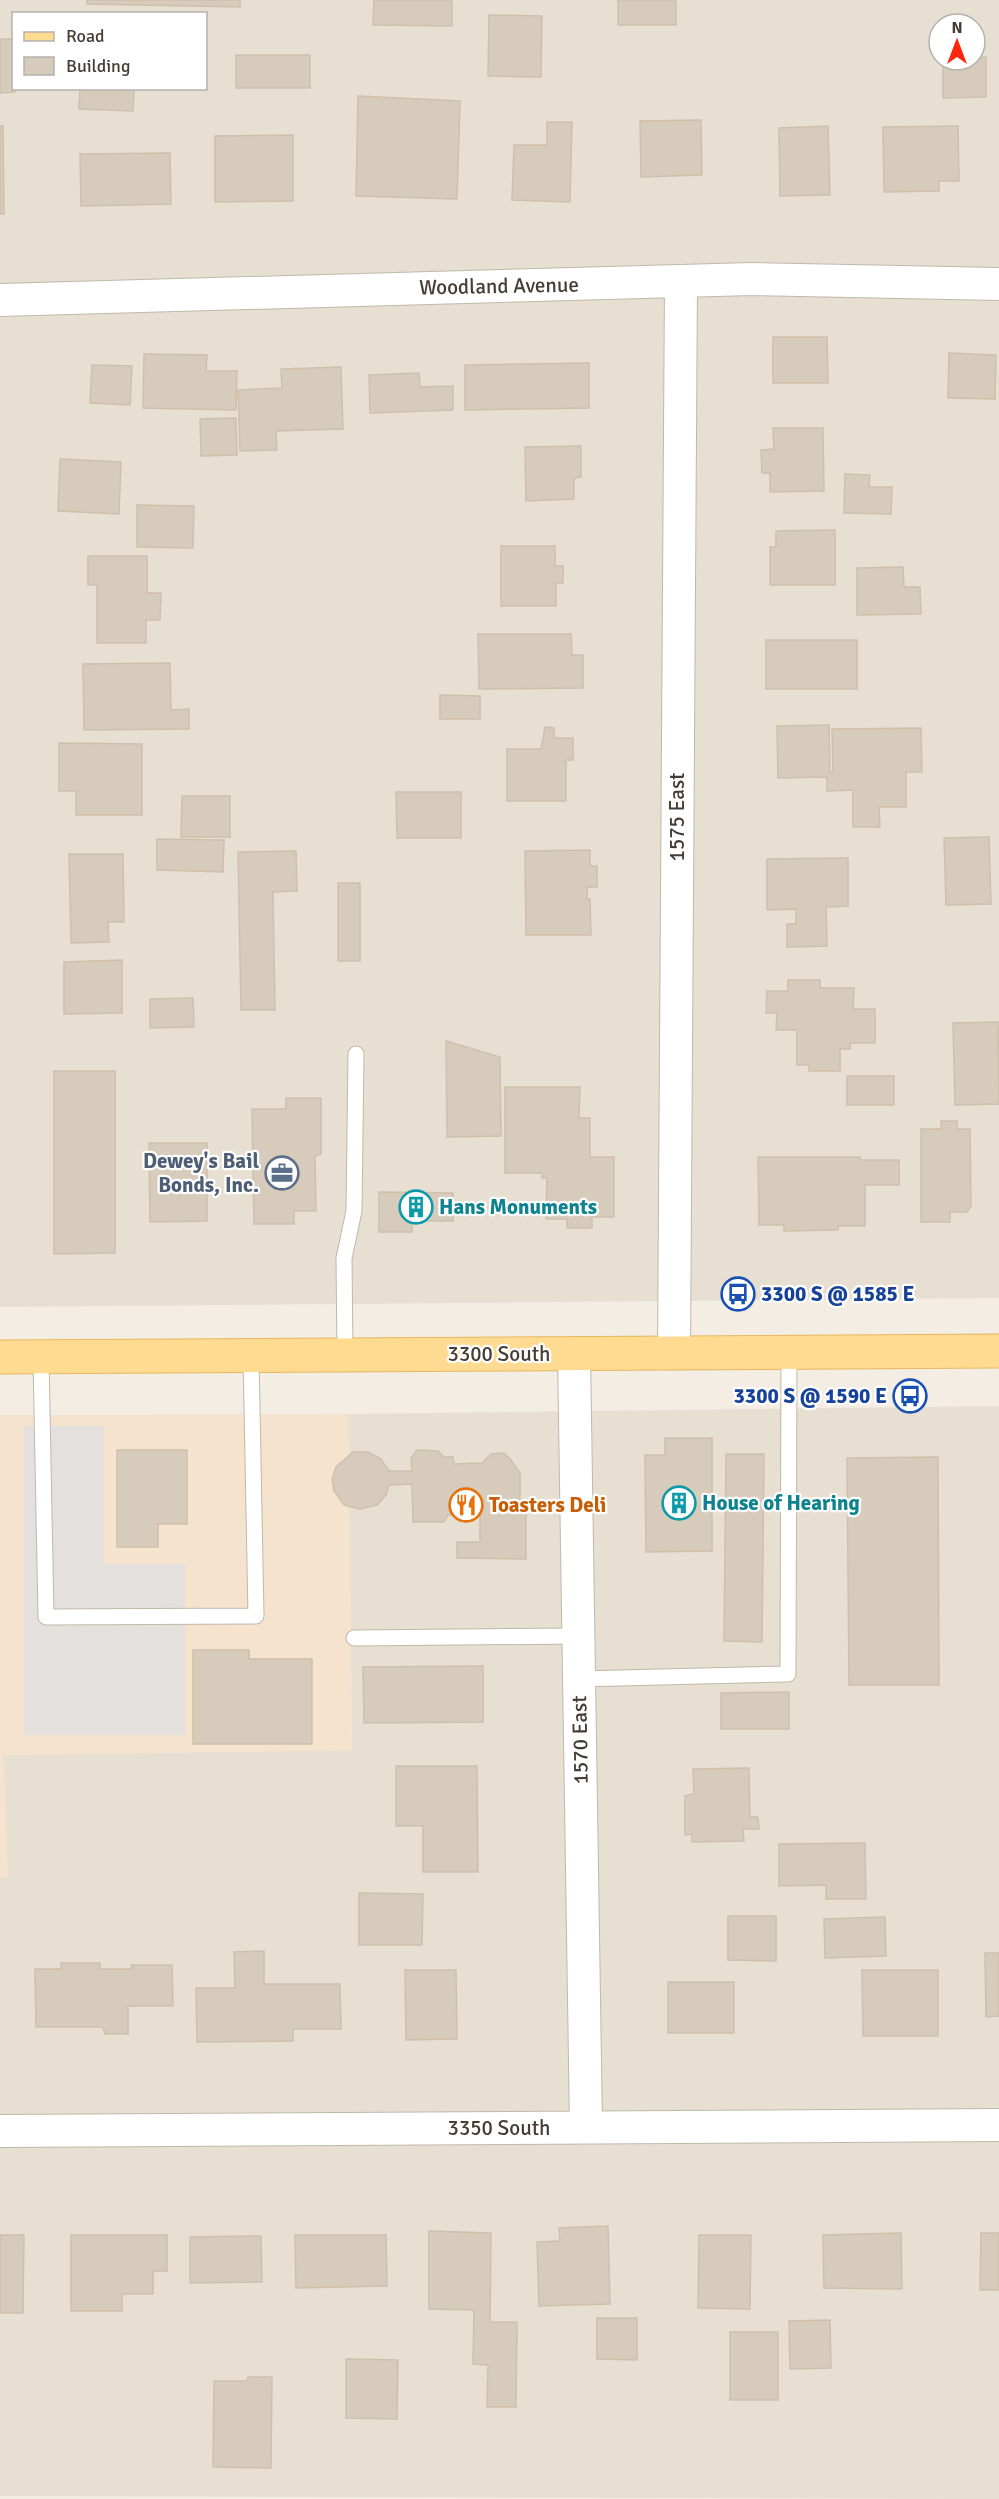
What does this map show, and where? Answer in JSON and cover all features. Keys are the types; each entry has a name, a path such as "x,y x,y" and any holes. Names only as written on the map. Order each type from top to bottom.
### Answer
{"main road":[{"name":"3300 South","path":"0,1357 999,1351"}],"street":[{"name":"Woodland Avenue","path":"0,300 681,281 774,280 999,284"},
{"name":"1575 East","path":"674,1353 681,281"},
{"name":"1570 East","path":"574,1353 586,2127"},
{"name":"3350 South","path":"0,2131 999,2125"}],"lane":[{"path":"345,1354 344,1258 354,1211 356,1054"},
{"path":"579,1679 788,1674 789,1353"},
{"path":"41,1357 46,1617 256,1616 251,1355"},
{"path":"354,1638 578,1636"}],"shaded area":[{"path":"0,0 999,0 999,1298 0,1307"},
{"path":"999,1406 999,2499 0,2496 0,1877 8,1877 3,1755 352,1750 348,1414"},
{"path":"348,1414 352,1750 3,1755 8,1877 0,1877 0,1415"},
{"path":"24,1426 104,1426 104,1564 185,1564 185,1735 24,1735"}],"building":[{"path":"87,0 240,0 240,7 87,4"},
{"path":"374,0 452,0 452,26 373,25"},
{"path":"618,0 676,0 676,25 618,25"},
{"path":"489,15 542,16 541,77 488,76"},
{"path":"0,39 12,39 12,90 15,92 0,93"},
{"path":"236,55 310,55 310,88 236,88"},
{"path":"943,72 986,72 986,97 943,98"},
{"path":"80,90 134,90 133,111 79,109"},
{"path":"358,96 460,101 457,199 356,196"},
{"path":"701,120 702,175 641,177 640,121"},
{"path":"547,122 572,122 570,202 512,200 514,145 547,145"},
{"path":"0,126 3,126 4,214 0,214"},
{"path":"828,126 830,195 780,196 779,128"},
{"path":"958,126 959,181 939,181 939,191 884,192 883,127"},
{"path":"293,135 293,201 215,202 215,136"},
{"path":"170,153 171,204 81,206 80,154"},
{"path":"773,337 827,337 828,383 773,383"},
{"path":"949,353 996,355 995,399 948,398"},
{"path":"144,354 207,355 206,371 237,371 236,410 143,408"},
{"path":"589,363 589,408 465,410 465,365"},
{"path":"92,365 132,366 130,405 90,403"},
{"path":"341,367 343,429 276,431 277,450 240,451 238,390 282,388 281,369"},
{"path":"419,373 420,387 453,386 453,410 370,413 369,375"},
{"path":"236,418 237,455 201,456 200,419"},
{"path":"773,428 823,428 824,491 770,492 770,473 762,473 761,450 774,449"},
{"path":"581,446 581,477 574,478 574,499 526,501 525,447"},
{"path":"60,459 121,462 119,514 58,511"},
{"path":"845,474 870,475 869,487 892,487 891,514 844,513"},
{"path":"137,505 194,506 193,548 137,547"},
{"path":"835,530 835,585 770,585 770,547 776,547 776,531"},
{"path":"501,546 555,546 555,566 563,566 563,583 556,583 556,606 501,606"},
{"path":"88,556 147,556 147,593 161,593 160,620 146,620 146,643 97,643 97,585 88,585"},
{"path":"903,567 904,587 920,587 921,614 857,615 857,568"},
{"path":"478,634 571,634 572,655 583,655 583,688 479,689"},
{"path":"766,640 857,640 857,689 766,689"},
{"path":"170,663 171,710 189,709 189,729 84,730 83,664"},
{"path":"440,695 480,696 480,719 440,719"},
{"path":"829,725 830,772 833,772 832,729 921,728 922,772 906,772 906,807 879,807 880,827 853,827 853,790 827,791 827,777 778,778 777,726"},
{"path":"545,727 554,728 554,738 573,738 573,760 566,760 566,801 507,801 507,749 541,749"},
{"path":"59,743 142,744 142,815 76,815 76,791 59,791"},
{"path":"396,792 461,792 461,838 397,838"},
{"path":"182,796 230,796 230,837 181,837"},
{"path":"989,837 991,904 946,905 944,838"},
{"path":"157,839 224,840 223,872 157,870"},
{"path":"590,850 590,866 597,866 597,887 587,887 587,899 590,899 591,935 526,935 525,851"},
{"path":"296,851 297,891 273,892 275,1010 241,1010 238,852"},
{"path":"69,854 123,854 124,922 108,922 109,942 71,943"},
{"path":"848,858 848,906 826,907 827,946 787,947 787,924 796,924 796,909 767,910 767,859"},
{"path":"338,883 360,883 360,961 338,961"},
{"path":"122,960 122,1013 64,1014 64,962"},
{"path":"788,980 820,980 820,988 854,988 853,1009 875,1009 875,1043 850,1043 850,1049 840,1049 840,1071 809,1071 809,1065 797,1065 797,1030 776,1030 777,1013 766,1013 767,991 788,991"},
{"path":"193,998 194,1027 150,1028 150,999"},
{"path":"998,1022 999,1104 955,1105 953,1023"},
{"path":"446,1041 500,1057 501,1136 447,1137"},
{"path":"54,1071 115,1071 115,1253 54,1254"},
{"path":"847,1076 894,1076 894,1105 847,1105"},
{"path":"505,1087 580,1087 579,1118 590,1118 590,1157 614,1157 614,1217 592,1217 592,1228 567,1228 567,1219 546,1219 547,1178 542,1178 542,1173 505,1173"},
{"path":"286,1098 321,1098 321,1154 315,1156 316,1211 294,1211 294,1224 254,1224 252,1109 286,1109"},
{"path":"941,1121 957,1121 957,1129 970,1129 971,1206 967,1212 950,1212 950,1222 921,1222 921,1129 941,1129"},
{"path":"149,1143 207,1143 207,1221 150,1222"},
{"path":"758,1157 860,1157 860,1160 899,1160 899,1185 865,1185 865,1226 838,1226 838,1230 784,1231 784,1225 759,1225"},
{"name":"Hans Monuments","path":"379,1192 453,1193 453,1221 412,1221 412,1232 379,1232"},
{"name":"House of Hearing","path":"665,1438 712,1438 712,1551 646,1552 645,1455 665,1455"},
{"path":"117,1450 187,1450 187,1524 158,1524 158,1547 117,1547"},
{"name":"Toasters Deli","path":"417,1450 438,1451 444,1457 453,1457 454,1464 482,1463 491,1454 504,1453 510,1459 520,1473 520,1507 526,1507 526,1559 457,1558 457,1542 480,1542 480,1515 448,1515 444,1522 413,1522 412,1484 389,1485 386,1495 377,1505 360,1509 344,1505 334,1491 332,1479 336,1467 353,1452 368,1452 381,1459 389,1471 412,1471 411,1458"},
{"path":"726,1454 764,1454 762,1642 724,1641"},
{"path":"938,1457 939,1685 849,1685 847,1458"},
{"path":"193,1650 249,1650 249,1659 312,1659 312,1744 193,1744"},
{"path":"483,1666 483,1722 364,1723 363,1667"},
{"path":"789,1692 789,1729 721,1729 721,1693"},
{"path":"396,1766 477,1766 478,1872 423,1872 423,1826 396,1826"},
{"path":"749,1768 750,1817 758,1817 759,1829 743,1829 744,1841 692,1842 692,1834 685,1835 685,1796 694,1794 693,1769"},
{"path":"865,1843 866,1899 826,1899 826,1885 779,1886 779,1844"},
{"path":"359,1893 423,1894 422,1945 359,1945"},
{"path":"728,1916 776,1916 776,1961 728,1960"},
{"path":"885,1917 886,1956 825,1958 824,1919"},
{"path":"264,1951 264,1984 340,1984 341,2029 293,2029 293,2041 197,2042 196,1988 235,1988 234,1952"},
{"path":"985,1953 999,1953 999,2016 986,2017"},
{"path":"61,1963 100,1963 100,1969 132,1969 131,1965 172,1965 173,2006 128,2006 128,2034 105,2034 103,2027 36,2027 35,1969 61,1969"},
{"path":"405,1970 456,1970 457,2039 406,2040"},
{"path":"862,1970 938,1970 938,2036 863,2036"},
{"path":"668,1982 734,1982 734,2033 668,2033"},
{"path":"608,2226 610,2304 539,2306 537,2242 560,2241 559,2228"},
{"path":"429,2231 491,2233 490,2322 517,2322 516,2407 487,2407 488,2365 473,2364 474,2310 429,2309"},
{"path":"901,2233 902,2289 824,2288 823,2235"},
{"path":"981,2233 999,2233 999,2290 980,2290"},
{"path":"0,2235 24,2235 23,2313 0,2313"},
{"path":"71,2235 167,2235 167,2271 153,2271 153,2294 122,2294 122,2311 71,2311"},
{"path":"295,2235 386,2235 387,2286 296,2288"},
{"path":"699,2235 751,2235 750,2309 698,2308"},
{"path":"261,2236 262,2282 190,2283 190,2237"},
{"path":"597,2318 637,2318 637,2360 597,2359"},
{"path":"830,2320 831,2368 790,2369 789,2321"},
{"path":"730,2332 778,2332 778,2400 730,2400"},
{"path":"346,2359 398,2360 397,2419 346,2418"},
{"path":"248,2377 272,2377 271,2468 213,2467 214,2381 247,2381"}],"place":[{"name":"Dewey's Bail Bonds, Inc.","path":"282,1173"},
{"name":"Hans Monuments","path":"416,1207"},
{"name":"3300 S @ 1585 E","path":"738,1294"},
{"name":"3300 S @ 1590 E","path":"910,1396"},
{"name":"House of Hearing","path":"679,1503"},
{"name":"Toasters Deli","path":"466,1505"}]}
